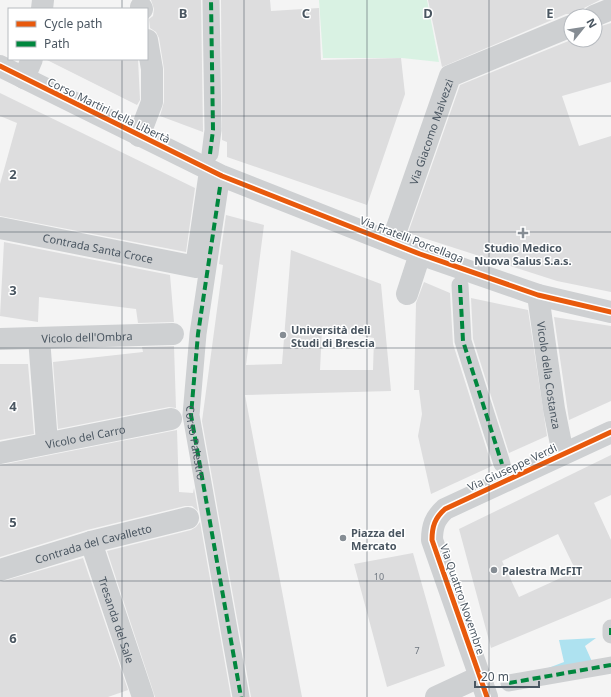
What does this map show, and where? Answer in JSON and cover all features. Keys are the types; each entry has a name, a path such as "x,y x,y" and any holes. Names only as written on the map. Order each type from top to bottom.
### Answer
{"street":[{"name":"Corso Palestro","path":"211,0 213,171 192,415 241,697"},
{"name":"Via Giacomo Malvezzi","path":"392,242 450,76 563,29"},
{"name":"Corso Martiri della Libertà","path":"139,136 152,102 152,69 148,46"},
{"name":"Corso Martiri della Libertà","path":"0,66 28,69 139,136 213,171"},
{"name":"Corso Palestro","path":"196,267 213,171"},
{"name":"Via Fratelli Porcellaga","path":"213,171 420,254 538,295 611,312"},
{"name":"Contrada Santa Croce","path":"0,228 196,267"},
{"path":"407,294 420,254"},
{"path":"460,285 463,341 502,464"},
{"name":"Vicolo della Costanza","path":"538,295 554,409 563,454"},
{"name":"Vicolo dell'Ombra","path":"0,339 173,334"},
{"path":"39,338 47,443"},
{"name":"Vicolo del Carro","path":"0,453 171,419"},
{"name":"Via Giuseppe Verdi","path":"432,530 436,517 445,508 611,432"},
{"name":"Contrada del Cavalletto","path":"0,570 91,542 188,518"},
{"name":"Via Quattro Novembre","path":"432,530 432,540 483,687"},
{"name":"Tresanda del Sale","path":"91,542 136,695"},
{"path":"611,628 611,635"},
{"path":"509,683 611,664"},
{"path":"436,697 483,687"}],"green space":[{"path":"319,0 427,0 439,62 402,58 323,58"}],"water":[{"path":"596,638 585,646 594,666 522,678 564,662 559,640"}],"building":[{"path":"151,0 201,0 203,132 160,116 164,102 164,69 159,38 156,32 150,28 149,19 153,16 154,9"},
{"path":"221,0 270,0 271,11 319,8 321,60 401,58 405,94 367,205 227,157 227,142 222,140"},
{"path":"428,0 600,0 584,8 563,8 563,15 442,67"},
{"path":"611,23 611,82 562,96 579,146 611,136 611,292 557,281 408,233 460,85 563,43 563,48 603,48 603,26"},
{"path":"47,60 138,60 140,100 137,105"},
{"path":"0,93 195,188 186,252 0,216 0,184 17,123 0,116"},
{"path":"226,215 264,225 246,365 282,364 291,250 381,284 391,391 245,395 302,697 251,697 202,421 223,265 219,264","holes":["322,329 374,338 373,370 320,370"]},
{"path":"4,242 170,275 174,322 138,323 136,309 39,297 38,322 0,316"},
{"path":"424,282 450,293 453,344 492,466 431,494 418,436 422,414 419,390 414,390 416,303"},
{"path":"471,298 528,310 547,436 509,453 473,339"},
{"path":"554,317 611,326 611,401 569,420"},
{"path":"174,346 176,408 169,407 58,429 53,362 143,352 142,347"},
{"path":"0,364 28,364 34,434 0,440"},
{"path":"177,430 179,492 193,493 194,488 198,511 192,506 185,506 87,530 0,557 0,465"},
{"path":"611,455 611,495 594,503 611,540 611,598 491,648 459,529","holes":["558,534 576,571 519,597 502,561"]},
{"path":"200,522 231,697 155,697 107,551 191,530"},
{"path":"413,553 445,666 387,687 354,564"},
{"path":"83,558 128,690 108,697 0,697 0,582"}],"marked path":[{"path":"210,154 213,130 211,0"},
{"path":"220,187 198,334 191,415 241,697"},
{"path":"460,285 463,341 502,464"},
{"path":"611,628 611,635"},
{"path":"509,683 611,665"}],"cycle path":[{"path":"0,66 222,176 420,254 538,295 611,312"},
{"path":"487,697 432,540 435,523 445,509 611,432"}],"place":[{"name":"Studio Medico Nuova Salus S.a.s.","path":"523,233"},
{"name":"Università deli Studi di Brescia","path":"283,335"},
{"name":"Piazza del Mercato","path":"343,538"},
{"name":"Palestra McFIT","path":"494,570"}]}
